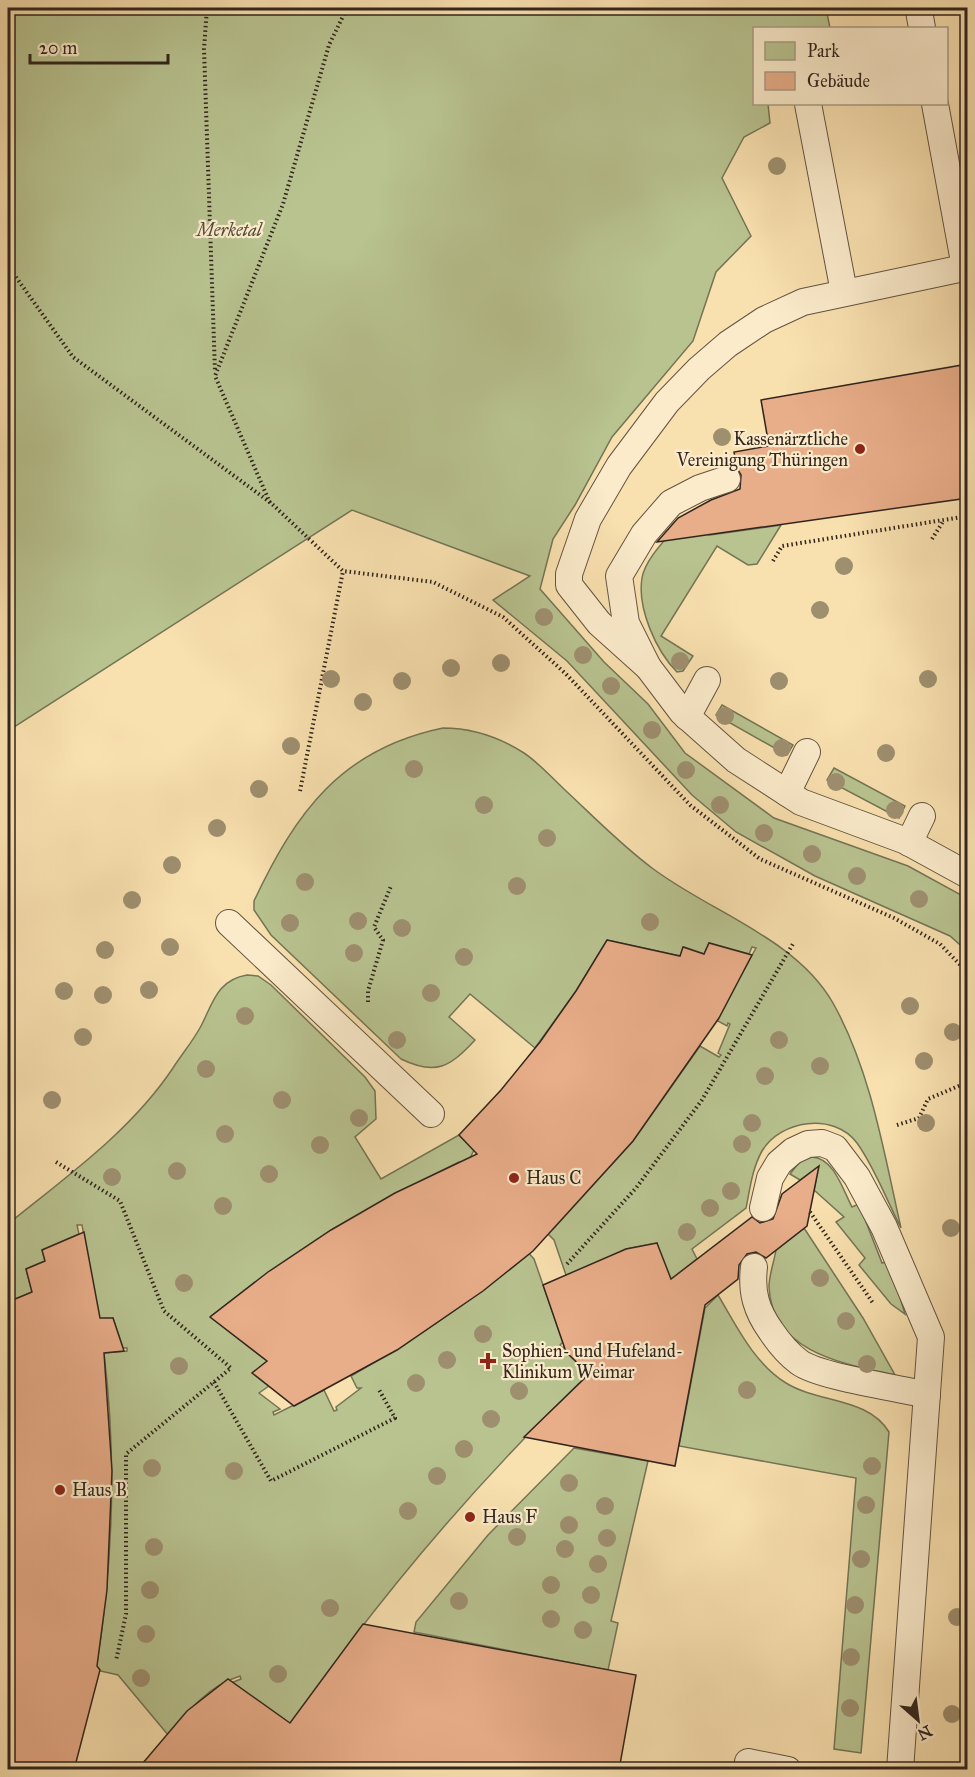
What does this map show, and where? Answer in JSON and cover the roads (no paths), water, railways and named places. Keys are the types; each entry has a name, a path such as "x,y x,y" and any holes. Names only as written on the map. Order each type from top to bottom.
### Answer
{"lane":[{"path":"808,105 844,292"},
{"path":"935,105 966,267 814,297 764,321 699,369 667,402 619,466 588,519 569,574 569,585 599,623 648,667 687,717 736,760 801,802 909,843 968,875"},
{"path":"648,667 626,623 619,576 644,534 671,503 700,488 727,479"},
{"path":"687,717 707,680"},
{"path":"787,793 807,752"},
{"path":"909,843 922,816"},
{"path":"229,923 431,1114"},
{"path":"763,1208 770,1178 779,1163 793,1151 808,1144 822,1143 835,1148 844,1157 884,1227 931,1337 900,1770"},
{"path":"754,1267 752,1287 755,1303 782,1347 800,1363 819,1371 927,1395"},
{"path":"747,1770 748,1762 788,1770"}],"place":[{"name":"Kassenärztliche Vereinigung Thüringen","path":"860,449"},
{"name":"Haus C","path":"514,1178"},
{"name":"Sophien- und Hufeland- Klinikum Weimar","path":"488,1361"},
{"name":"Haus B","path":"60,1490"},
{"name":"Haus F","path":"470,1517"}],"park label":[{"name":"Merketal","path":"229,230"}]}
